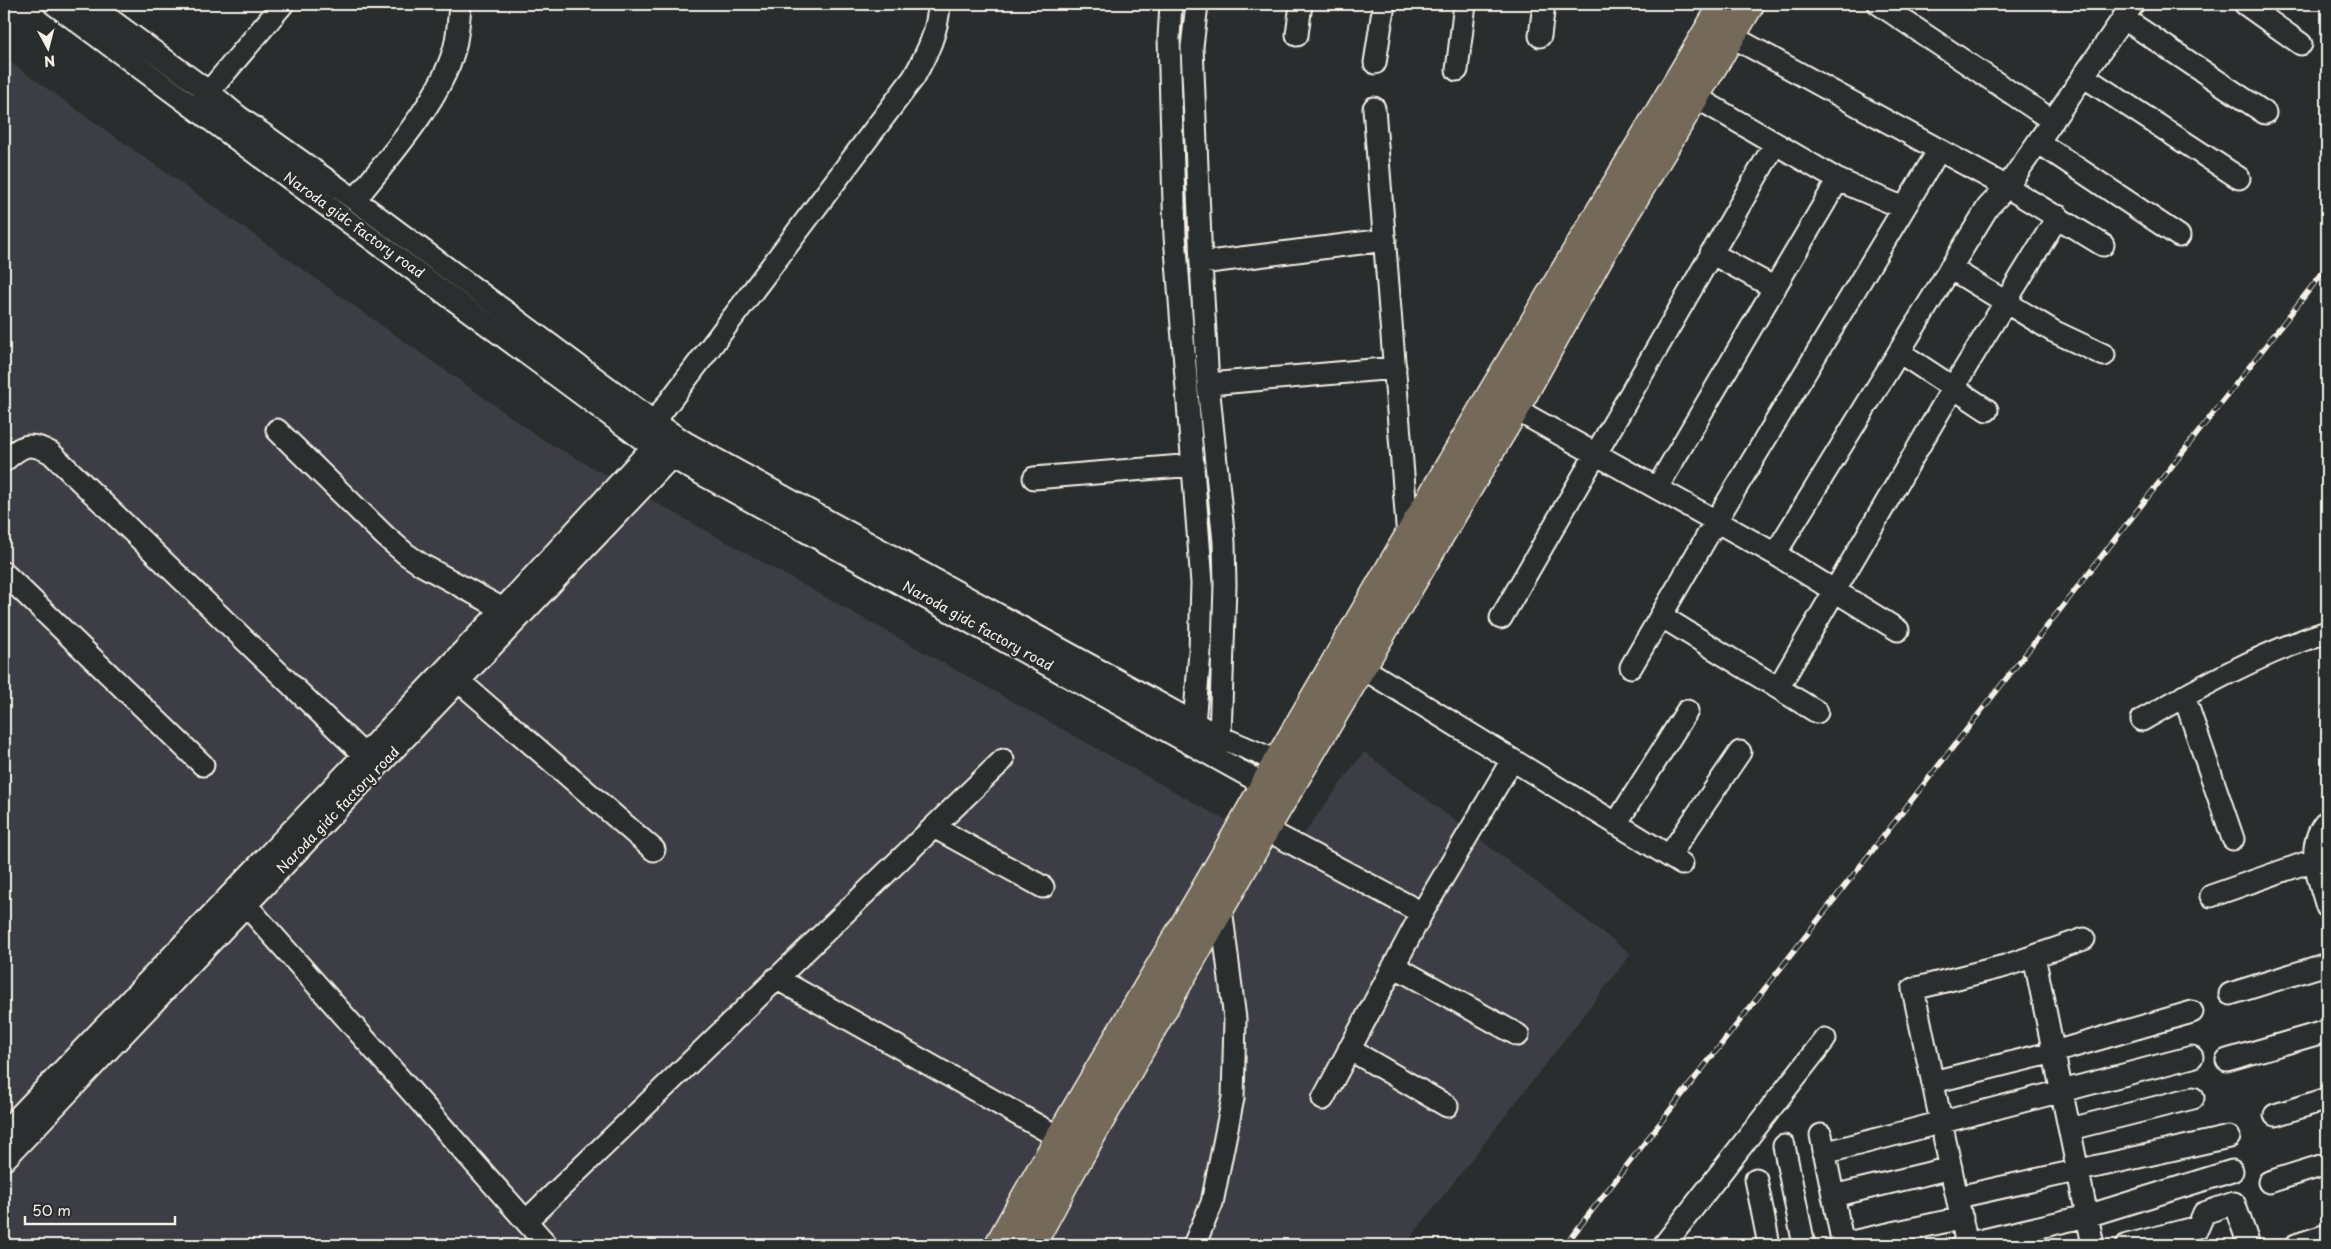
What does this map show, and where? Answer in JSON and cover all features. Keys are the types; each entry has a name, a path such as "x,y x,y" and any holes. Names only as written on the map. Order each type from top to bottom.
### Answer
{"main road":[{"path":"999,1245 1058,1136 1256,824 1289,766 1408,538 1724,4"},
{"path":"1289,766 1362,667 1515,409 1600,255 1750,4"},
{"path":"1031,1245 1067,1178 1221,908 1256,824"}],"street":[{"name":"Naroda gidc factory road","path":"54,4 653,447 1218,746 1275,790"},
{"name":"Naroda gidc factory road","path":"89,4 209,92 239,117 355,200 661,427 1193,733"},
{"path":"194,108 283,4"},
{"path":"355,200 430,100 447,71 455,48 460,4"},
{"path":"661,427 914,77 936,32 939,4"},
{"path":"1171,4 1169,38 1176,236 1202,583 1193,733"},
{"path":"1197,4 1192,47 1201,264 1208,384 1224,542 1225,577 1225,629 1218,746"},
{"path":"1296,35 1301,4"},
{"path":"1375,63 1384,4"},
{"path":"1457,70 1465,4"},
{"path":"1540,36 1544,4"},
{"path":"1879,4 2052,121"},
{"path":"2245,4 2301,44"},
{"path":"1775,554 1988,207 2007,187 2128,11 2265,113"},
{"path":"1732,36 2007,187 2058,216 2103,245"},
{"path":"2084,76 2239,178"},
{"path":"1694,96 1838,180 1904,208"},
{"path":"1374,108 1408,538"},
{"path":"2038,142 2180,236"},
{"path":"1501,618 1775,144"},
{"path":"1631,667 1716,521 1939,150"},
{"path":"1657,488 1838,180"},
{"path":"1778,688 1836,592 2004,302 2058,216"},
{"path":"1201,264 1385,240"},
{"path":"1712,253 1775,288"},
{"path":"1950,268 2053,331 2104,355"},
{"path":"1899,352 1987,410"},
{"path":"1208,384 1396,368"},
{"path":"1515,409 1775,554 1898,630"},
{"name":"Naroda gidc factory road","path":"4,1132 503,608 653,447 661,427"},
{"path":"277,430 406,554 422,566 503,608"},
{"name":"Naroda gidc factory road","path":"4,1160 686,443"},
{"path":"4,461 17,449 27,446 38,446 51,453 364,754"},
{"path":"1034,478 1194,465"},
{"path":"4,573 203,765"},
{"path":"1661,616 1817,712"},
{"path":"2142,720 2227,672 2304,639 2327,632"},
{"path":"1362,667 1676,860 1740,752"},
{"path":"460,682 654,850"},
{"path":"2184,696 2234,839"},
{"path":"1616,824 1688,712"},
{"name":"Naroda gidc factory road","path":"1218,746 1289,766"},
{"path":"526,1221 1003,760"},
{"path":"1323,1099 1422,913 1512,760"},
{"path":"2327,821 2320,829 2316,840 2314,860 2327,907"},
{"path":"1256,824 1422,913"},
{"path":"934,827 1043,887"},
{"path":"2211,896 2314,860"},
{"path":"247,906 547,1245"},
{"path":"1194,1245 1212,1203 1233,1098 1234,1019 1221,908"},
{"path":"2084,939 2005,966 1913,989 1958,1197 1965,1245 2087,1216 2232,1171"},
{"path":"2034,956 2092,1245"},
{"path":"2230,994 2327,964"},
{"path":"1394,966 1518,1035"},
{"path":"776,978 1058,1136"},
{"path":"1933,1082 2054,1052 2192,1012"},
{"path":"2228,1060 2327,1031"},
{"path":"1664,1245 1825,1039"},
{"path":"1349,1049 1447,1106"},
{"path":"1962,1218 1843,1244 1823,1144 1942,1122 2192,1057"},
{"path":"2070,1130 2193,1098"},
{"path":"2275,1115 2327,1099"},
{"path":"1958,1197 2229,1137"},
{"path":"1784,1146 1804,1245"},
{"path":"2269,1182 2327,1164"},
{"path":"1833,1196 1951,1168"},
{"path":"1756,1179 1769,1245"},
{"path":"2127,1245 2198,1227 2204,1213 2234,1203 2248,1245"},
{"path":"2296,1245 2327,1235"}],"shaded area":[{"path":"4,58 545,441 1288,855 1364,752 1631,954 1405,1245 4,1245"}],"railway":[{"path":"1565,1245 2327,267"}]}
